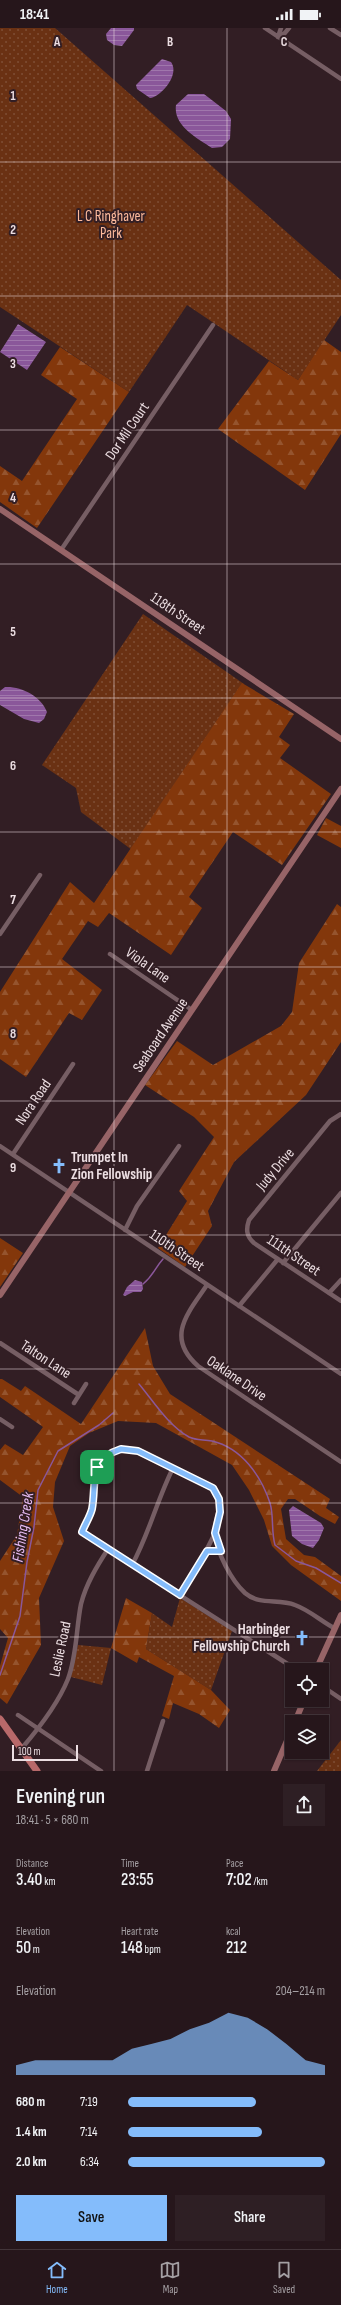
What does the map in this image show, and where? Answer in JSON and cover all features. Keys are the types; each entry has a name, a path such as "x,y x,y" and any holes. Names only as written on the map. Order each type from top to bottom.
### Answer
{"main road":[{"path":"0,1719 37,1771"}],"street":[{"path":"265,28 341,79"},
{"path":"279,36 281,28"},
{"path":"279,36 284,34 289,28"},
{"path":"330,28 341,35"},
{"name":"Dor Mil Court","path":"61,550 213,325"},
{"name":"118th Street","path":"0,509 341,739"},
{"name":"Seaboard Avenue","path":"0,1295 341,789"},
{"path":"0,934 40,875"},
{"name":"Viola Lane","path":"110,954 192,1010"},
{"name":"Nora Road","path":"13,1154 73,1064"},
{"name":"Judy Drive","path":"254,1243 247,1233 249,1220 330,1121 340,1115"},
{"name":"110th Street","path":"0,1146 341,1374"},
{"path":"125,1230 137,1206 179,1146"},
{"path":"283,1263 341,1193"},
{"name":"111th Street","path":"254,1243 341,1301"},
{"path":"239,1306 278,1259"},
{"path":"330,1293 341,1280"},
{"name":"Oaklane Drive","path":"207,1285 183,1323 181,1336 186,1354 198,1366 341,1462"},
{"name":"Talton Lane","path":"0,1343 79,1395"},
{"path":"74,1403 86,1384"},
{"path":"0,1419 12,1427"},
{"path":"180,1595 207,1551 215,1533 220,1512 217,1493 207,1484 138,1451 121,1449 108,1455 102,1460 94,1474 92,1510 82,1532 132,1565 286,1663"},
{"path":"132,1565 144,1541 157,1503 173,1468"},
{"path":"215,1533 221,1551 234,1579 250,1597 262,1602 295,1605 334,1628"},
{"name":"Leslie Road","path":"22,1748 38,1729 68,1680 75,1651 82,1603 91,1576 108,1549"},
{"path":"207,1551 221,1551"},
{"path":"319,1663 341,1615"},
{"path":"329,1691 341,1699"},
{"path":"18,1715 101,1771"},
{"path":"147,1771 163,1721"},
{"path":"274,1771 285,1745"}],"green space":[{"name":"L C Ringhaver Park","path":"0,28 55,28 341,280 341,315 298,380 187,305 129,392 0,307"},
{"path":"324,340 341,352 341,434 305,490 218,429 269,361 298,380"},
{"path":"60,347 129,392 37,528 0,502 0,466 22,481 77,399 41,375"},
{"path":"143,614 244,684 132,850 81,812 76,788 42,765"},
{"path":"242,683 294,714 279,737 290,745 280,758 331,794 282,865 233,832 189,897 202,908 171,955 109,913 98,927 88,921 62,959 102,990 82,1020 69,1013 26,1077 0,1059 0,992 70,882 94,903"},
{"path":"326,818 341,826 341,848 317,835"},
{"path":"337,904 341,907 341,1042 306,1095 234,1162 208,1211 212,1226 185,1267 158,1248 187,1201 179,1191 214,1137 194,1117 145,1085 177,1041 213,1065 281,1026 292,1012 299,963"},
{"path":"0,1238 23,1253 0,1287"},
{"path":"145,1328 153,1366 170,1394 330,1499 326,1508 339,1517 335,1524 295,1499 288,1499 281,1509 286,1539 304,1555 315,1557 341,1576 341,1601 291,1565 272,1546 264,1520 249,1490 232,1465 156,1423 118,1421 89,1433 70,1446 55,1482 53,1507 64,1541 39,1598 41,1645 7,1704 0,1698 0,1666 8,1638 0,1629 0,1561 17,1535 23,1497 0,1480 0,1450 5,1444 23,1455 43,1427 0,1397 0,1379 21,1391 25,1386 81,1424"},
{"path":"126,1598 152,1613 146,1649 211,1690 230,1710 219,1728 199,1714 173,1703 169,1719 162,1716 174,1676 139,1657 137,1663 111,1648"},
{"path":"180,1598 232,1631 211,1690 146,1649 152,1613 172,1627"},
{"path":"78,1645 111,1648 102,1685 71,1677"},
{"path":"341,1740 341,1771 317,1771 326,1759 329,1759 329,1756"}],"shaded area":[{"path":"111,28 134,28 134,30 122,46 114,45 107,40 106,34"},
{"path":"162,59 171,62 173,72 164,89 160,93 150,98 137,89 136,85"},
{"path":"188,94 204,94 226,111 231,119 230,139 222,147 212,148 193,136 178,119 176,105"},
{"path":"18,324 46,342 27,370 0,352"},
{"path":"5,687 24,690 40,701 47,712 44,719 39,723 24,719 0,705 0,691"},
{"path":"135,1280 142,1282 143,1289 141,1292 133,1292 125,1296 123,1295 127,1287"},
{"path":"293,1506 321,1523 324,1528 319,1540 313,1548 302,1544 292,1536 289,1510"}],"waterway":[{"path":"143,1284 150,1278 163,1259"},
{"path":"139,1384 162,1413 181,1432 192,1438 212,1441 223,1445 232,1450 249,1464 256,1473 270,1503 275,1545 296,1561 316,1568 341,1583"},
{"name":"Fishing Creek","path":"0,1675 20,1616 27,1562 34,1527 38,1490 58,1451 99,1425 113,1413"}],"place":[{"name":"Trumpet In Zion Fellowship","path":"59,1166"},
{"name":"Harbinger Fellowship Church","path":"302,1638"}],"route":[{"path":"121,1449 129,1449 138,1451 207,1484 217,1493 220,1512 215,1533 221,1551 207,1551 180,1595 82,1532 92,1510 92,1482 97,1467 108,1455 121,1449"}]}
